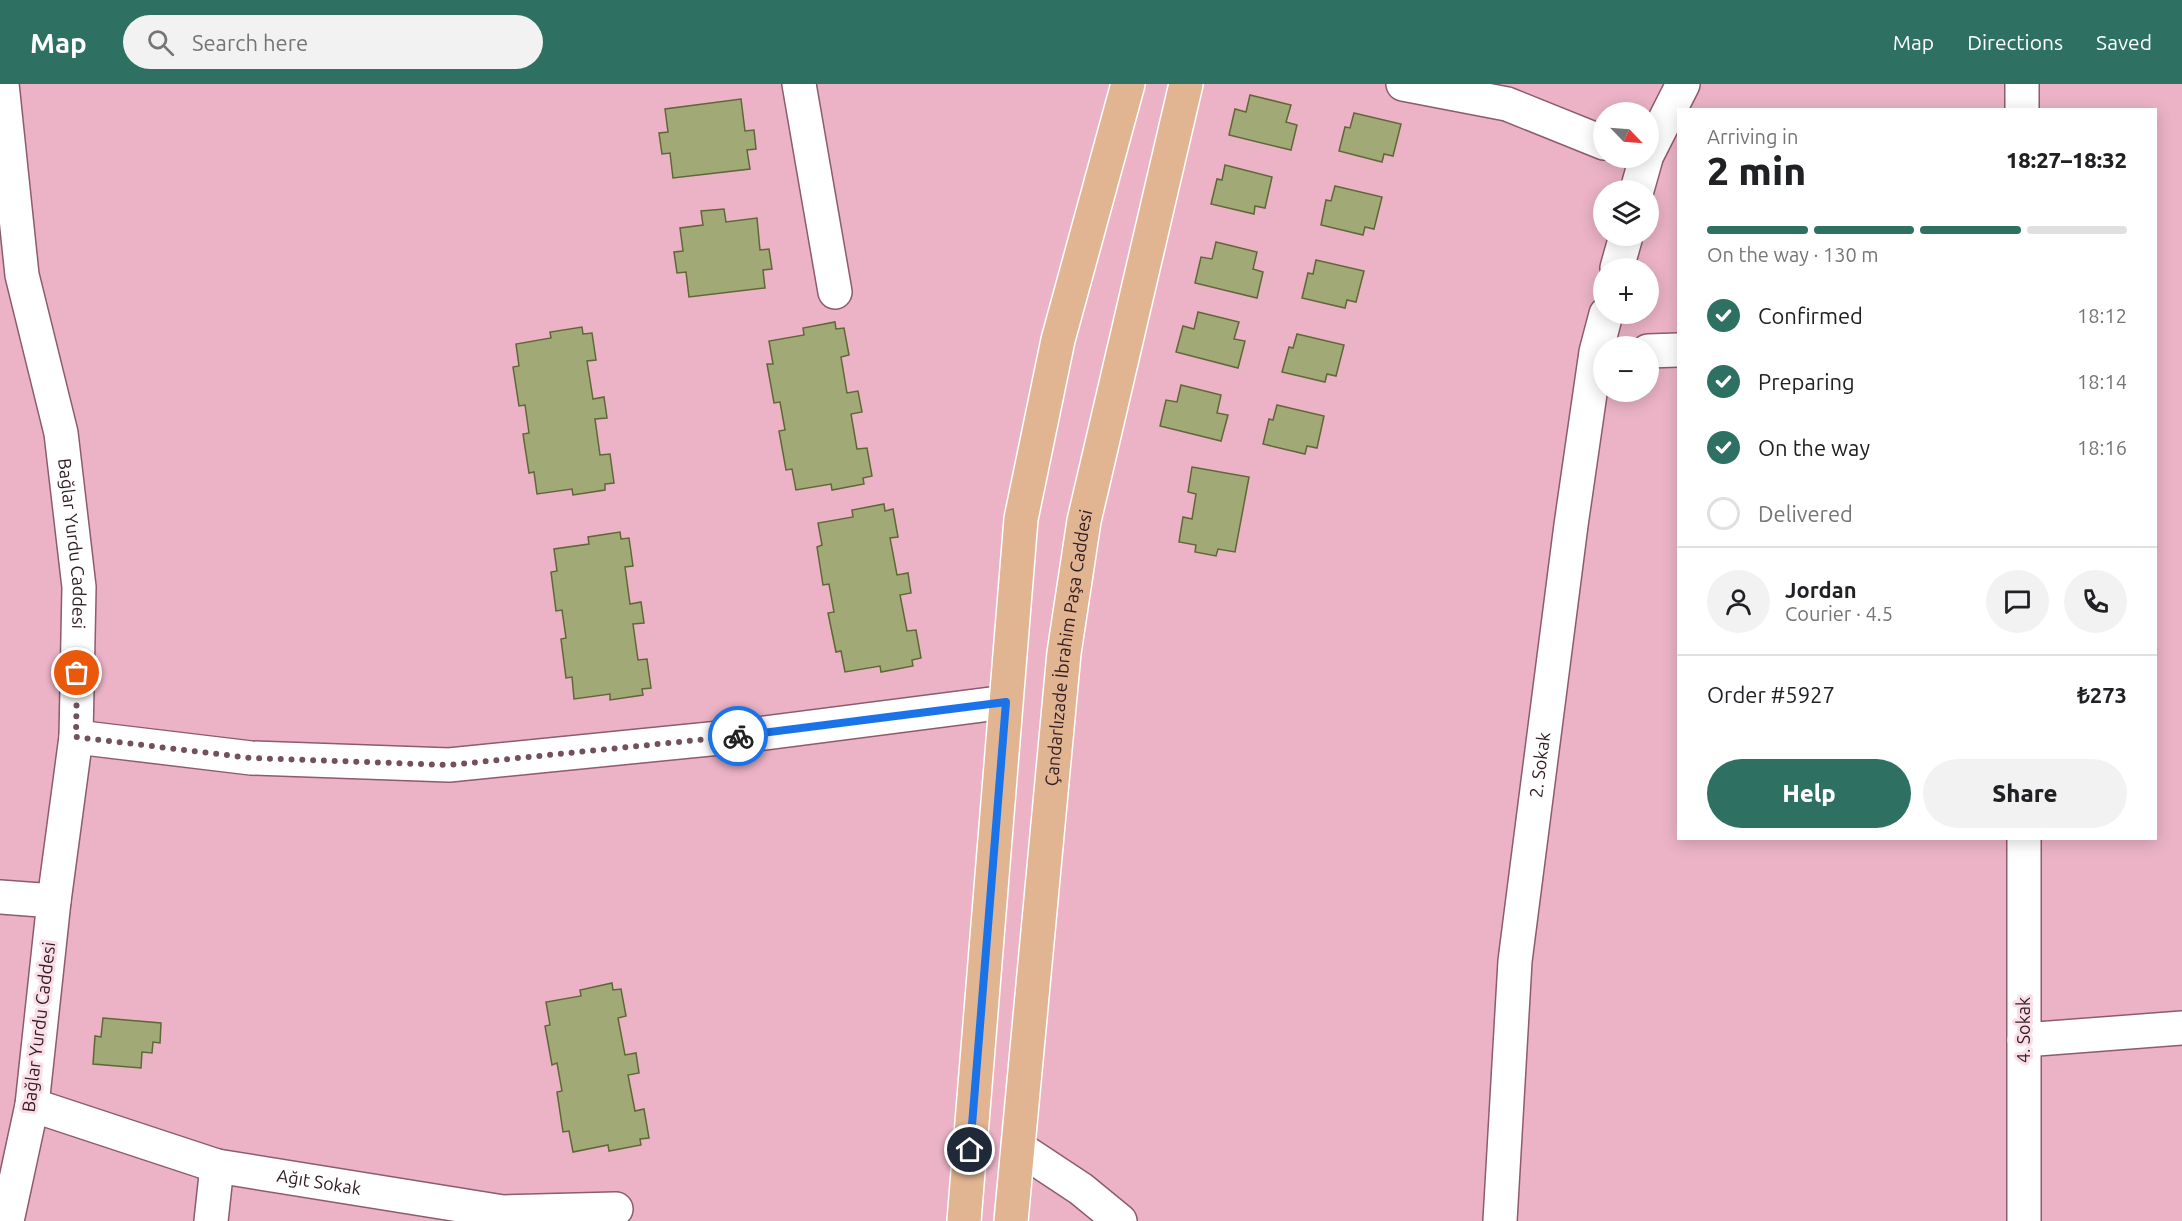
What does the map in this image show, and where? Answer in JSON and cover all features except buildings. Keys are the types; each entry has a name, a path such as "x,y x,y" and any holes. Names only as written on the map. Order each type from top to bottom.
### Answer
{"main road":[{"path":"964,1221 1021,519 1058,340 1128,84"},
{"name":"Çandarlızade İbrahim Paşa Caddesi","path":"1011,1221 1064,653 1084,521 1185,84"}],"street":[{"name":"Bağlar Yurdu Caddesi","path":"2,84 22,275 61,433 79,587 76,737 54,901 32,1105 7,1221"},
{"path":"799,84 835,292"},
{"path":"1403,84 1507,104 1593,139"},
{"path":"1659,132 1683,84"},
{"path":"2022,84 2022,108"},
{"path":"1659,351 1677,350"},
{"name":"2. Sokak","path":"1500,1221 1515,961 1570,525 1593,392"},
{"path":"76,737 251,758 449,765 750,735 1006,702"},
{"name":"4. Sokak","path":"2024,840 2024,1221"},
{"path":"0,897 54,901"},
{"path":"2024,1040 2182,1028"},
{"name":"Ağıt Sokak","path":"32,1105 218,1166 502,1217 616,1209"},
{"path":"1019,1148 1081,1189 1120,1221"},
{"path":"211,1221 218,1166"}],"way so far":[{"path":"77,673 76,737 251,758 449,765 738,736"}],"route":[{"path":"738,736 1006,702 970,1150"}]}
